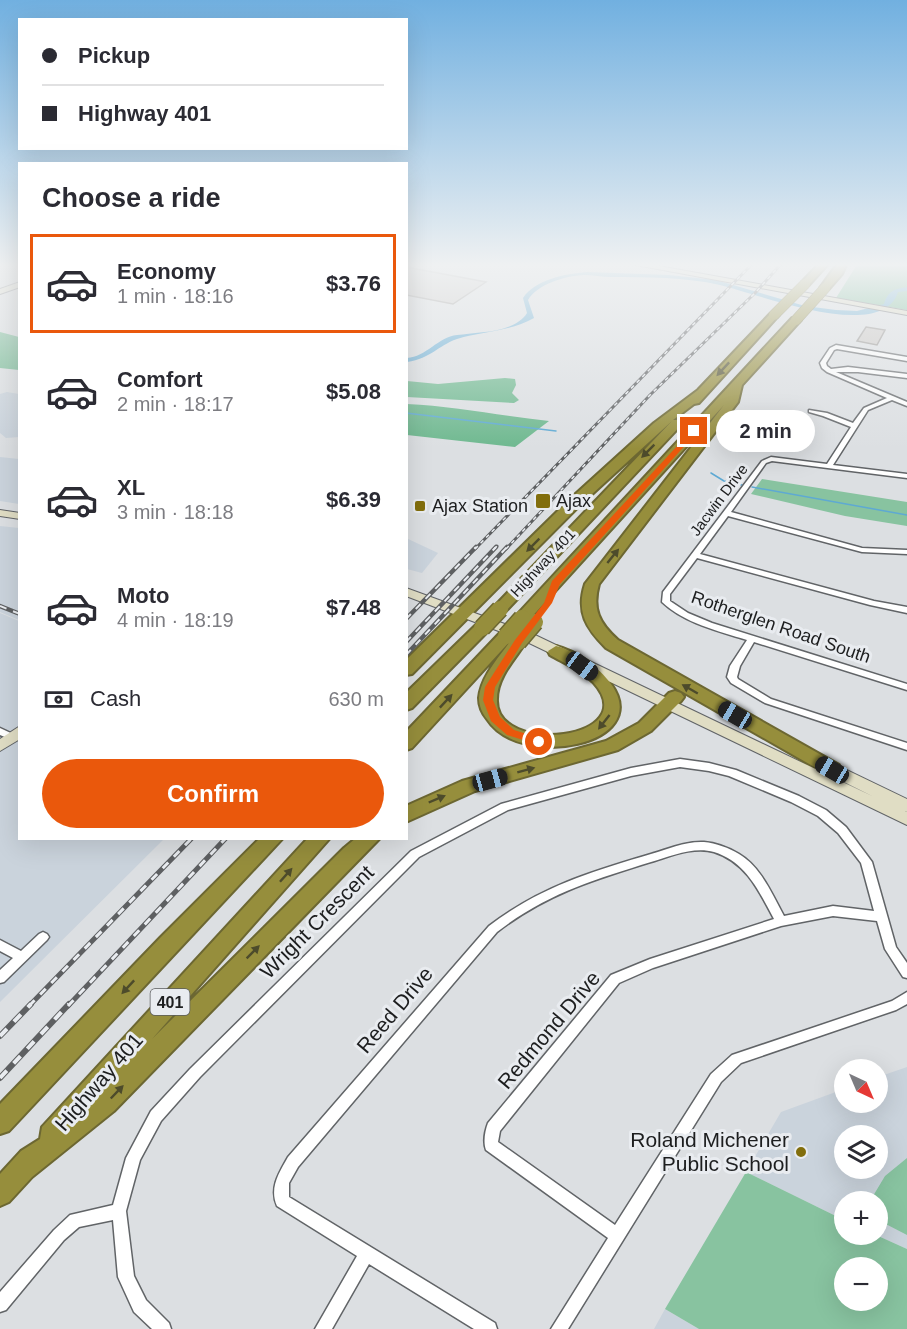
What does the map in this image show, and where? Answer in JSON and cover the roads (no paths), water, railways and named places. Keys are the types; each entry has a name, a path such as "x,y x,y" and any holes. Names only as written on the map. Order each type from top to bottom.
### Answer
{"highway":[{"name":"Highway 401","path":"408,702 685,416 702,393 765,325"},
{"name":"Highway 401","path":"512,639 528,620 548,603 556,583 791,325"},
{"path":"737,384 734,400 592,584 586,599 588,613 597,630 612,644 832,770"},
{"path":"408,668 582,496 658,426 702,393"},
{"path":"512,639 490,687 488,700 495,719 504,728 518,736 539,742 573,741 590,735 609,718 612,708 612,700 599,679 556,651"},
{"path":"408,742 512,639"},
{"path":"408,814 423,805 469,786 612,746 645,727 672,701"},
{"path":"168,944 256,840"},
{"name":"401","path":"0,1122 168,944 271,840"},
{"name":"Highway 401","path":"0,1193 318,840"},
{"path":"23,1168 105,1103 242,962 368,840"}],"main road":[{"path":"0,513 18,517"},
{"path":"408,584 542,634 907,819"},
{"path":"408,593 468,608 556,651 832,770 907,806"}],"street":[{"path":"907,359 836,347 832,349 823,363 829,371 907,404"},
{"path":"829,371 847,369 881,375 907,376"},
{"path":"828,466 866,409 892,398"},
{"path":"811,411 854,426"},
{"name":"Jacwin Drive","path":"695,555 764,462 771,459 907,476"},
{"path":"727,513 862,550 907,552"},
{"path":"695,555 907,610"},
{"name":"Rotherglen Road South","path":"695,555 666,594 666,602 701,621 907,687"},
{"path":"752,638 735,666 732,678 734,681 768,701 907,747"},
{"name":"Wright Crescent","path":"163,1329 140,1306 126,1277 119,1211 133,1158 156,1116 195,1073 415,854 505,807 631,772 680,763 709,766 732,773 795,799 822,813 842,830 866,862 891,949 907,973"},
{"name":"Reed Drive","path":"489,1329 282,1201 282,1182 293,1162 493,929 512,913 546,893 576,880 686,848 704,846 737,858 751,871 781,921"},
{"name":"Redmond Drive","path":"618,1236 491,1145 493,1128 615,979 650,964 781,921 832,911 881,917"},
{"path":"0,978 43,937"},
{"path":"0,945 21,957"},
{"path":"559,1329 716,1078 737,1059 896,1005 907,997"},
{"path":"0,1304 59,1235 75,1221 119,1211"},
{"path":"323,1329 366,1255"}],"water":[{"path":"519,325 457,339 423,358 408,362 408,358 420,354 444,339"}],"waterway":[{"path":"408,413 556,431"},
{"path":"711,473 724,481 742,485"},
{"path":"752,487 907,515"}],"railway":[{"path":"475,549 693,325"},
{"path":"506,549 650,395 722,325"},
{"path":"408,617 476,547"},
{"path":"408,640 496,547"},
{"path":"408,653 507,547"},
{"path":"0,606 18,613"},
{"path":"29,1006 190,840"},
{"path":"68,1006 224,840"},
{"path":"0,1036 31,1004"},
{"path":"0,1078 69,1004"}],"place":[{"name":"Ajax","path":"543,501"},
{"name":"Ajax Station","path":"420,506"},
{"name":"Roland Michener Public School","path":"801,1152"}]}
